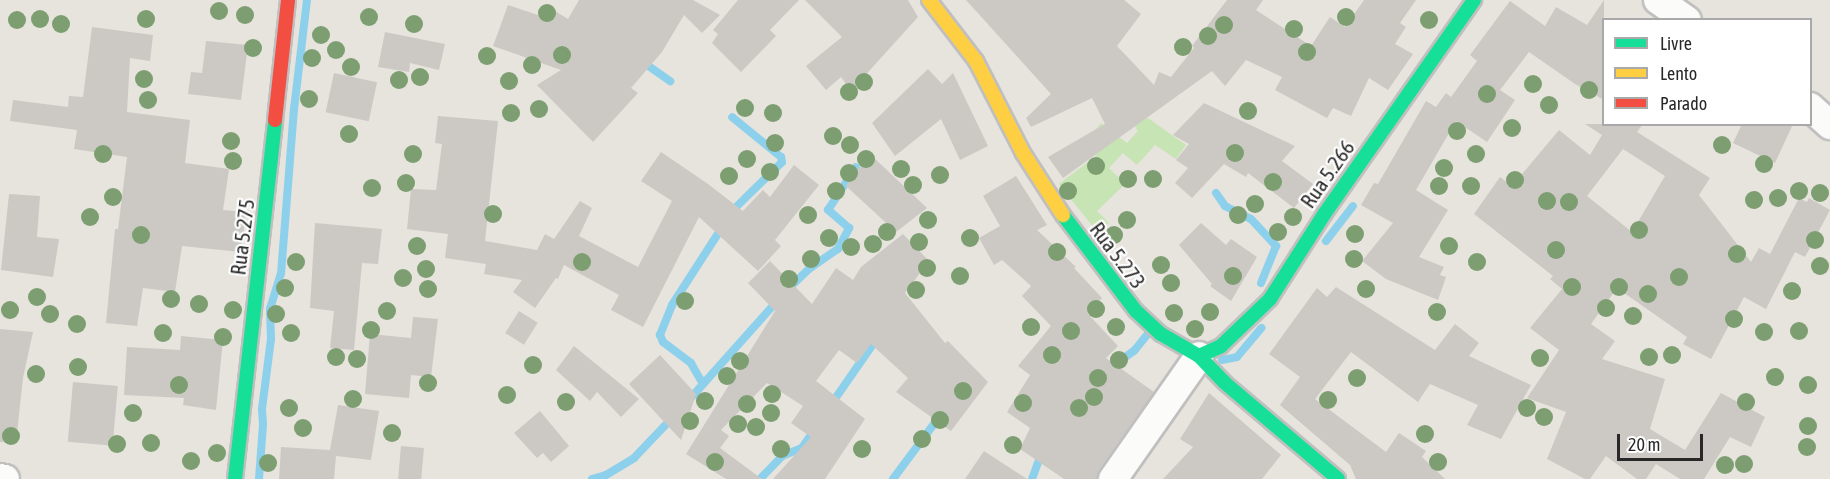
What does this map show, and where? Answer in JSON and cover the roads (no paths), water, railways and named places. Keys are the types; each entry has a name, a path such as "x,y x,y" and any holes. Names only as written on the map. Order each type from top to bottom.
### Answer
{"street":[{"name":"Rua 5.275","path":"235,479 288,0"},
{"name":"Rua 5.273","path":"930,0 976,61 1023,153 1066,220 1118,290 1136,311 1161,334 1199,356 1225,383 1338,479"},
{"name":"Rua 5.266","path":"1199,356 1221,346 1270,299 1324,213 1474,0"},
{"path":"1658,0 1684,18"},
{"path":"1812,109 1830,125"},
{"path":"1113,479 1199,356"},
{"path":"0,478 5,479"}],"waterway":[{"path":"259,479 262,409 271,339 270,309 281,274 294,109 307,0"},
{"path":"640,60 670,81"},
{"path":"731,212 782,162 781,157 732,117"},
{"path":"786,291 809,269 838,249 849,228 828,210 856,167"},
{"path":"1216,193 1225,206 1251,219 1276,246 1261,283"},
{"path":"1326,241 1353,206"},
{"path":"703,384 691,363 663,342 660,335 672,305 723,226"},
{"path":"688,401 777,301"},
{"path":"1222,360 1237,357 1261,328"},
{"path":"1107,371 1134,351 1150,331"},
{"path":"830,406 871,347"},
{"path":"893,479 943,412"},
{"path":"592,479 606,475 634,458 673,417"},
{"path":"760,479 782,456 802,448 815,429"},
{"path":"1032,479 1042,452"}]}
